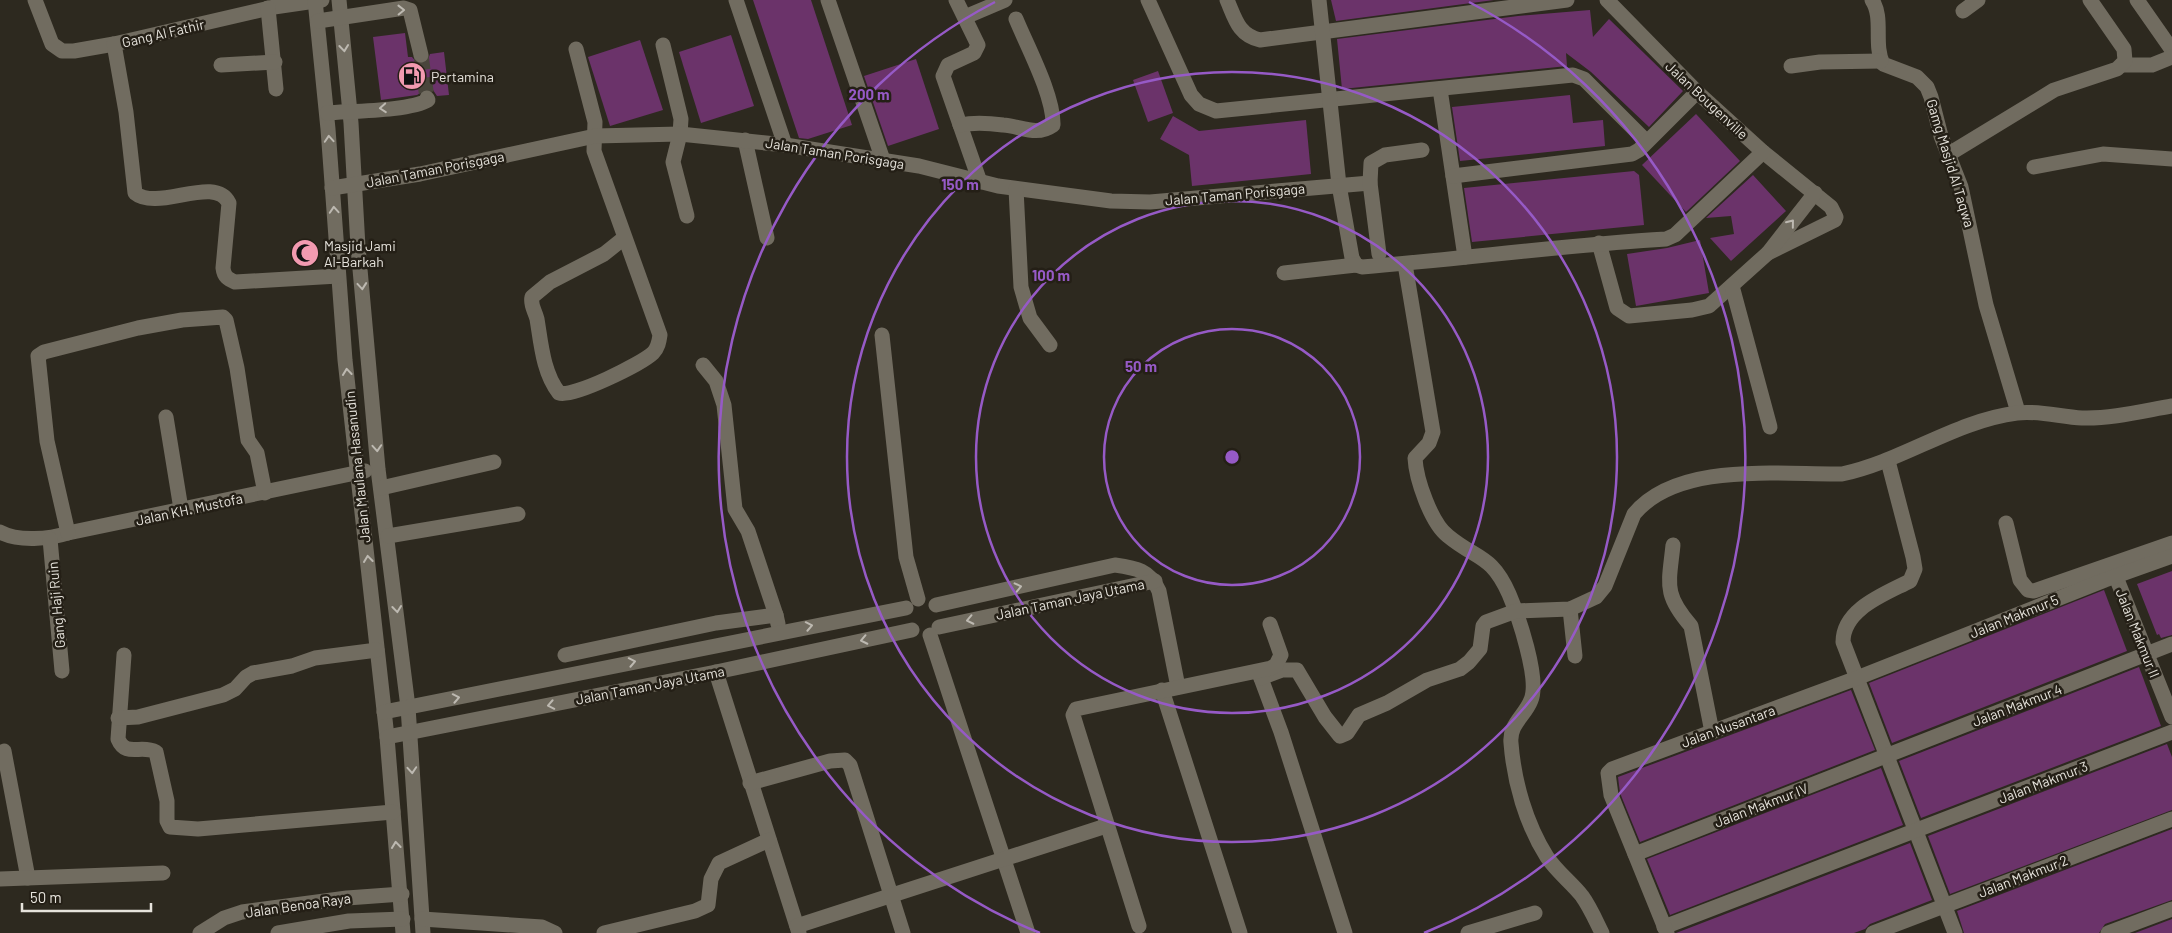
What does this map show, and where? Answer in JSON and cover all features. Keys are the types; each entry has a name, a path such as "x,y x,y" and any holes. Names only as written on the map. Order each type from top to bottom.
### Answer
{"street":[{"name":"Gang Al Fathir","path":"36,0 48,37 52,44 62,51 114,44 271,7 318,0"},
{"name":"Jalan Maulana Hasanudin","path":"318,0 318,21 327,113 352,474 373,651 387,737 388,812 400,924"},
{"name":"Jalan Maulana Hasanudin","path":"339,0 350,111 354,185 378,469 388,536 408,707 423,926"},
{"path":"736,0 785,145"},
{"path":"828,0 883,160"},
{"path":"956,0 977,40 977,50 974,54 948,65 942,76 980,182"},
{"path":"965,17 1005,0"},
{"path":"1148,0 1191,95 1207,109 1216,111 1329,101 1573,75 1584,79 1646,141"},
{"path":"1227,0 1237,25 1244,34 1260,40 1322,30 1567,0"},
{"path":"1319,0 1340,185 1352,258 1356,265"},
{"name":"Jalan Bougenville","path":"1607,0 1697,92 1763,152 1831,207 1836,217 1834,220 1768,253"},
{"path":"1791,66 1820,62 1881,61 1877,49 1877,10 1872,0"},
{"path":"1963,11 1978,0"},
{"path":"2090,0 2124,49 2125,61 2122,65"},
{"path":"2137,0 2172,50"},
{"path":"271,7 276,89"},
{"path":"318,21 404,8 410,10 420,55"},
{"path":"960,125 972,123 1006,125 1036,131 1052,125 1052,112 1040,75 1016,19"},
{"path":"114,44 126,112 135,193 143,198 158,199 198,193 221,194 226,197 229,204 224,273 226,277 235,282 338,276"},
{"path":"663,46 681,119 680,134 673,162 686,216"},
{"path":"576,49 595,122 594,151 660,335 654,353 643,361 583,389 566,394 559,393 541,350 532,297 550,282 604,254 624,238"},
{"path":"1949,154 2054,90 2104,74 2122,65 2152,65 2172,57"},
{"name":"Gamg Masjid Al Taqwa","path":"1881,61 1889,68 1902,70 1917,77 1927,87 1962,187 1986,305 2018,412"},
{"path":"221,65 275,62"},
{"path":"1440,89 1465,256"},
{"path":"1453,176 1632,154 1639,150 1697,92"},
{"path":"327,113 399,107 424,102 428,100 427,98"},
{"name":"Jalan Taman Porisgaga","path":"332,188 420,174 595,136 680,134 785,145 883,160 919,166 980,182 1075,198 1150,202 1370,183"},
{"path":"745,140 767,238"},
{"path":"1379,254 1369,169 1374,159 1384,155 1422,150"},
{"path":"1284,273 1356,265 1362,267 1405,264 1599,243 1666,239 1675,235 1763,152"},
{"path":"2034,167 2103,154 2172,159"},
{"path":"1016,189 1021,287 1030,318 1050,345"},
{"path":"1599,243 1617,308 1629,316 1703,308 1714,302 1768,253 1815,193"},
{"path":"1405,264 1433,432 1429,443 1415,458 1415,470 1436,522 1447,536 1487,561 1501,577 1516,611 1525,639 1534,692 1531,701 1512,730 1511,741 1518,787 1537,840 1561,874 1582,896 1602,933"},
{"path":"1732,286 1770,427"},
{"path":"68,533 48,441 38,356 44,352 138,328 207,317 223,317 226,320 237,368 248,440 257,453 265,493"},
{"path":"882,335 912,604 907,620 912,630 919,634 934,631"},
{"path":"703,365 716,381 724,405 736,508 748,531 776,615 779,632"},
{"path":"1140,926 1106,826 1075,722 1073,715 1076,709 1178,687 1282,670 1297,670 1325,717 1340,736 1347,734 1359,715 1387,703 1427,680 1460,669 1476,656 1480,649 1483,626 1486,622 1516,611 1570,609 1582,605 1603,591 1634,514 1642,505 1671,488 1708,478 1730,475 1842,474 1888,461 1970,425 2018,412 2083,418 2172,406"},
{"path":"166,417 182,509"},
{"path":"1888,461 1915,569 1910,581 1862,608 1846,624 1843,642 1955,933"},
{"path":"381,488 494,462"},
{"name":"Jalan KH. Mustofa","path":"0,535 50,539 68,533 378,469"},
{"path":"388,536 518,514"},
{"path":"2006,523 2020,580 2028,590 2034,591 2117,572 2172,543"},
{"name":"Gang Haji Ruin","path":"50,539 62,672"},
{"path":"1673,545 1669,589 1680,614 1691,626 1712,732"},
{"name":"Jalan Makmur 5","path":"1857,678 2117,572 2172,556"},
{"name":"Jalan Taman Jaya Utama","path":"936,605 1115,565 1136,569 1155,581"},
{"name":"Jalan Makmur II","path":"2117,572 2172,717"},
{"path":"1155,581 1159,591 1178,687"},
{"name":"Jalan Taman Jaya Utama","path":"934,631 1155,581"},
{"path":"912,604 933,602 936,605 940,619 934,631 1003,860 1028,933"},
{"name":"Jalan Taman Jaya Utama","path":"384,712 912,604"},
{"path":"1570,609 1575,656"},
{"path":"565,654 716,623 776,615"},
{"path":"716,623 720,644"},
{"path":"1260,675 1276,665 1281,655 1270,624"},
{"name":"Jalan Taman Jaya Utama","path":"387,737 716,672 912,630"},
{"name":"Jalan Makmur 4","path":"1886,755 2172,644"},
{"path":"595,648 598,669"},
{"path":"118,718 138,717 223,695 235,690 246,677 253,673 292,666 315,658 373,651"},
{"path":"124,655 118,739 124,748 132,751 150,750 156,752 167,801 167,821 170,827 198,828 388,812"},
{"path":"716,672 798,930 891,895 1106,826"},
{"path":"1260,675 1281,732 1345,933"},
{"name":"Jalan Nusantara","path":"1635,854 1607,782 1608,773 1612,769 1857,678"},
{"path":"1162,690 1240,933"},
{"name":"Jalan Makmur 3","path":"1915,832 2172,732"},
{"path":"4,752 28,878"},
{"name":"Jalan Makmur IV","path":"1635,854 1886,755"},
{"path":"750,783 830,761 845,760 850,766 903,933"},
{"name":"Jalan Makmur 2","path":"1873,933 2172,819"},
{"path":"1635,854 1666,930 1915,832"},
{"path":"604,933 695,911 708,905 711,879 719,863 769,840"},
{"path":"0,879 163,873"},
{"name":"Jalan Benoa Raya","path":"200,933 224,918 242,912 364,896 397,894"},
{"path":"347,898 356,921"},
{"path":"2108,933 2172,909"},
{"path":"1468,933 1536,913"},
{"name":"Jalan Benoa Raya","path":"278,933 356,921 400,924"},
{"path":"423,926 542,927 555,933"}],"building":[{"path":"753,0 811,0 852,125 808,139 799,138"},
{"path":"1331,0 1494,0 1336,21"},
{"path":"1590,10 1593,37 1609,19 1683,91 1649,127 1591,72 1566,53 1567,66 1342,89 1337,39 1518,16"},
{"name":"Pertamina","path":"405,33 408,57 412,57 418,64 427,62 430,54 444,52 449,95 437,96 433,90 427,89 417,95 381,100 373,37"},
{"path":"731,35 754,106 701,123 679,52"},
{"path":"640,40 663,110 610,126 588,57"},
{"path":"916,59 939,129 888,146 864,76"},
{"path":"1158,71 1173,113 1148,122 1133,80"},
{"path":"1570,95 1573,123 1603,120 1605,146 1460,161 1452,107"},
{"path":"1696,114 1740,161 1686,212 1642,165"},
{"path":"1173,116 1199,131 1306,120 1311,174 1192,186 1189,155 1160,139"},
{"path":"1634,171 1639,175 1644,225 1472,242 1464,188"},
{"path":"1753,175 1786,211 1731,261 1710,238 1734,234 1731,216 1706,218"},
{"path":"1700,240 1709,293 1636,306 1627,254 1667,248"},
{"path":"2172,571 2172,635 2161,638 2159,634 2157,635 2137,584"},
{"path":"2104,590 2127,651 1892,743 1869,683"},
{"path":"2139,667 2161,726 1921,818 1899,761"},
{"path":"1851,690 1875,750 1640,842 1620,793 1618,777"},
{"path":"2167,744 2172,757 2172,810 1950,894 1928,836"},
{"path":"1881,768 1903,825 1670,915 1647,859"},
{"path":"2172,829 2172,900 2105,924 2099,933 1964,933 1957,911"},
{"path":"1910,843 1932,900 1870,924 1865,929 1854,933 1676,933"},
{"path":"2172,919 2172,933 2135,933"}],"tunnel":[{"path":"421,55 427,98"}],"place":[{"name":"Pertamina","path":"412,76"},
{"name":"Masjid Jami Al-Barkah","path":"305,253"}]}
